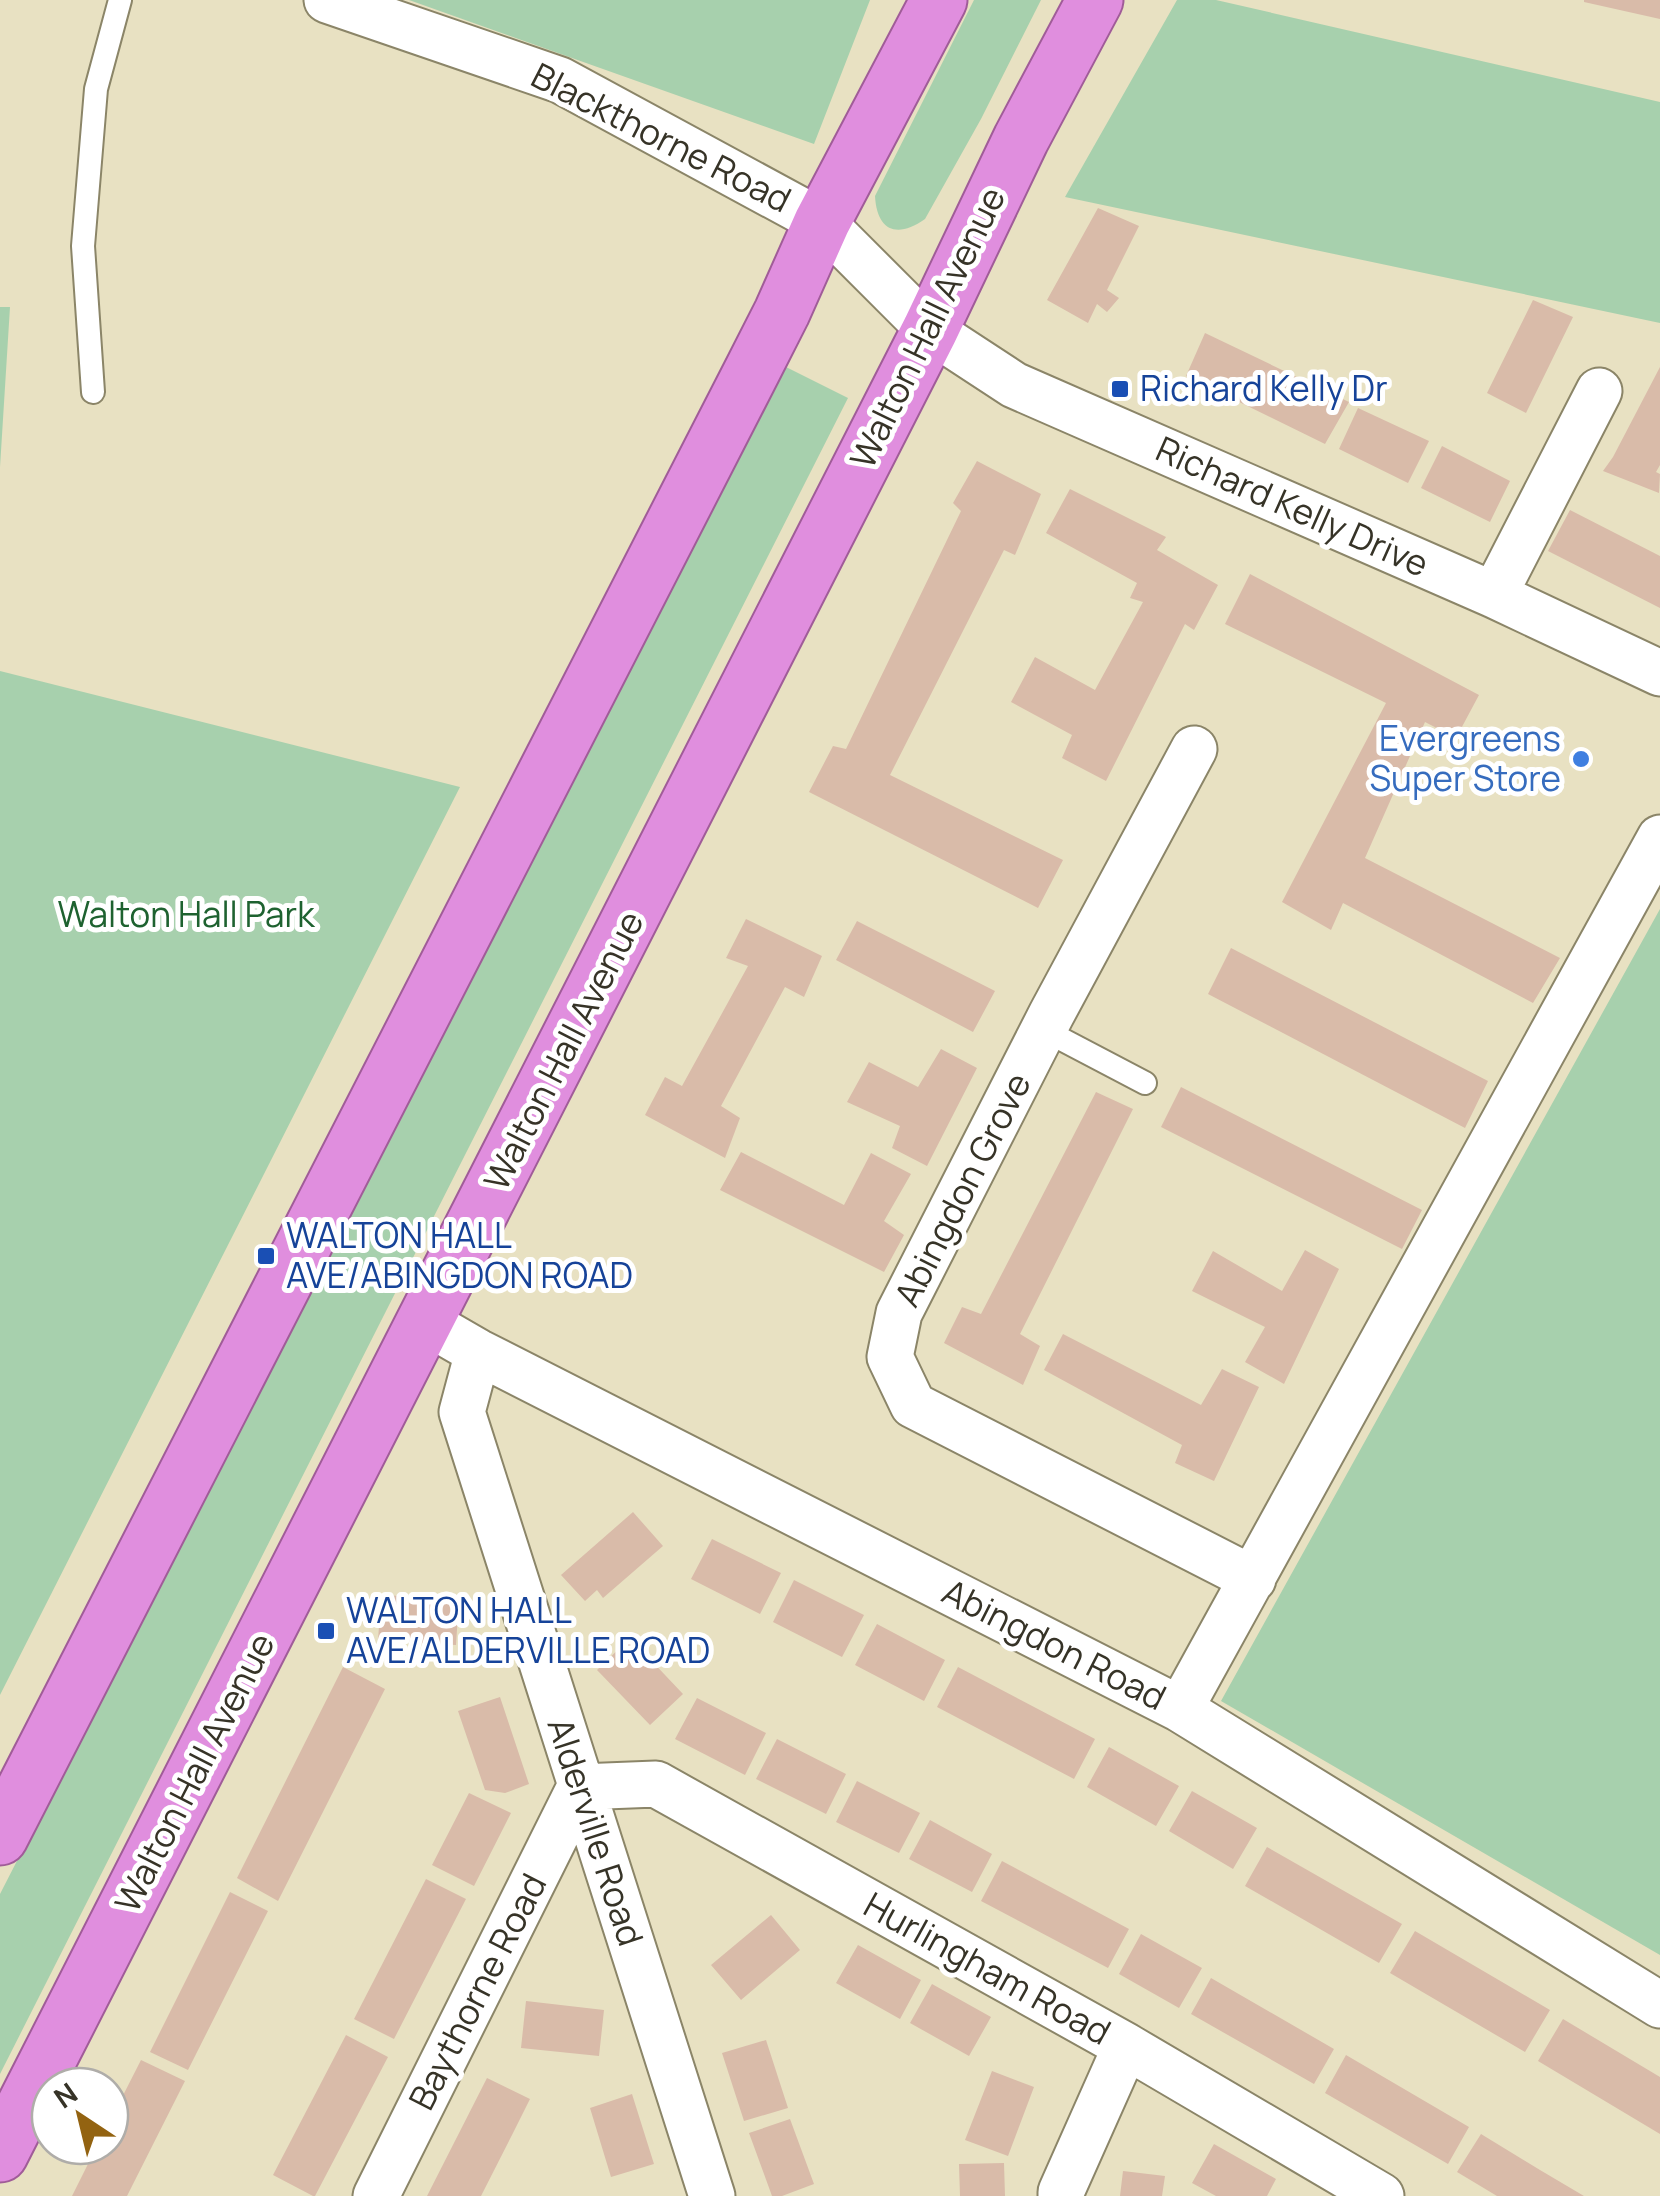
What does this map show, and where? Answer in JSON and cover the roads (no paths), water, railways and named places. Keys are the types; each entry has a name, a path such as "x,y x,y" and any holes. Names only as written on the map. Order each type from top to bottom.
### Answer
{"highway":[{"path":"0,1837 757,361 822,222 939,0"},
{"name":"Walton Hall Avenue","path":"0,2154 1095,0"}],"street":[{"name":"Blackthorne Road","path":"327,0 560,80 822,222 930,330"},
{"name":"Richard Kelly Drive","path":"930,330 1014,385 1494,595 1660,673"},
{"path":"1494,595 1598,391"},
{"name":"Abingdon Grove","path":"1194,748 899,1313 890,1357 913,1405 1253,1579"},
{"path":"1180,1709 1660,838"},
{"name":"Abingdon Road","path":"426,1322 1180,1709 1660,2005"},
{"name":"Alderville Road","path":"478,1352 462,1412 712,2196"},
{"name":"Hurlingham Road","path":"580,1787 656,1784 1126,2046 1381,2196"},
{"name":"Baythorne Road","path":"376,2196 580,1787"},
{"path":"1061,2196 1126,2046"}],"lane":[{"path":"92,392 83,246 96,89 120,0"},
{"path":"1044,1030 1144,1083"}],"place":[{"name":"Richard Kelly Dr","path":"1120,389"},
{"name":"Evergreens Super Store","path":"1581,759"},
{"name":"WALTON HALL AVE/ABINGDON ROAD","path":"266,1256"},
{"name":"WALTON HALL AVE/ALDERVILLE ROAD","path":"326,1631"}],"park label":[{"name":"Walton Hall Park","path":"186,915"}]}
